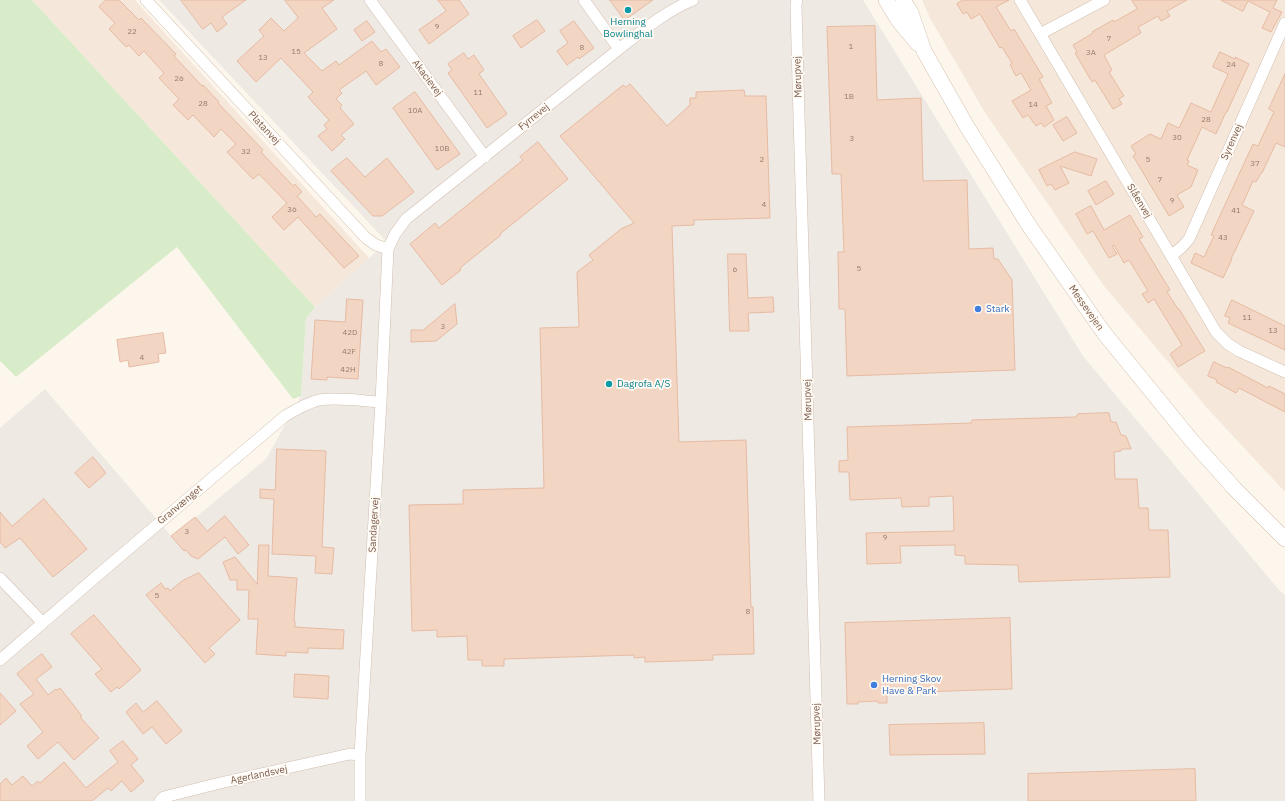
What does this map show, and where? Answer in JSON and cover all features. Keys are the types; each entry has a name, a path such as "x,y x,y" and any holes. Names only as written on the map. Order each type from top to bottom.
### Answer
{"main road":[{"name":"Messevejen","path":"886,0 898,20 924,50"},
{"name":"Messevejen","path":"903,0 911,13 924,50 966,125 1028,224 1104,333 1192,441 1234,488 1285,539"}],"street":[{"name":"Platanvej","path":"146,0 366,238 376,245 388,249"},
{"name":"Akacievej","path":"370,0 485,156"},
{"path":"584,0 619,49"},
{"name":"Fyrrevej","path":"388,249 395,234 406,219 619,49 682,4 694,0"},
{"name":"Mørupvej","path":"797,0 819,801"},
{"name":"Slåenvej","path":"1020,0 1216,332 1228,344 1239,351 1285,372"},
{"path":"1040,34 1104,0"},
{"name":"Syrenvej","path":"1172,256 1189,239 1285,23"},
{"name":"Sandagervej","path":"360,801 360,754 381,402 388,249"},
{"name":"Granvænget","path":"0,660 285,416 298,408 318,400 339,399 381,402"},
{"path":"0,578 43,623"},
{"name":"Agerlandsvej","path":"160,801 164,797 220,783 350,754 360,754"}],"shaded area":[{"path":"32,0 135,0 369,258 315,307"},
{"path":"159,0 863,0 1083,356 1279,590 1285,595 1285,801 0,801 0,428 45,389 172,537 266,459 301,396 306,318 315,307 387,242"},
{"path":"922,0 1285,0 1285,492 1207,408 1104,286 984,111 930,18"}],"green space":[{"path":"0,0 32,0 315,307 306,318 301,396 293,399 177,247 16,377 0,361"}],"building":[{"path":"106,0 119,0 139,20 141,18 176,54 174,56 263,150 261,152 293,186 295,184 302,192 297,196 316,217 320,214 359,256 344,268 298,217 284,230 272,217 287,203 259,174 253,179 227,152 236,144 221,129 214,137 193,115 188,120 173,105 179,99 159,78 164,73 144,51 139,56 129,45 126,47 109,29 115,23 99,7"},
{"path":"181,0 246,0 222,17 227,24 217,32 211,23 203,29"},
{"path":"285,0 334,0 322,8 337,29 304,53 322,71 336,61 339,65 372,41 381,52 386,49 400,67 376,85 366,71 339,90 342,93 336,99 342,105 340,108 354,124 341,135 345,139 332,151 318,136 327,129 324,125 329,120 308,97 313,92 281,58 256,82 237,61 264,36 259,30 271,18 284,31 298,18"},
{"path":"438,0 459,0 469,14 429,44 419,30 446,11"},
{"name":"Herning Bowlinghal","path":"610,0 653,0 624,19"},
{"path":"963,0 1009,0 996,7 1011,31 1014,29 1043,77 1039,79 1052,103 1046,106 1054,120 1044,127 1041,123 1036,126 1028,115 1023,118 1012,101 1031,90 1021,73 1016,76 1010,65 1012,63 1002,47 1000,48 980,14 971,19 967,12 963,14 957,4"},
{"path":"1132,0 1187,0 1167,11 1170,16 1161,21 1158,16 1138,27 1141,33 1104,55 1112,70 1109,72 1124,96 1119,99 1122,104 1113,109 1095,80 1092,82 1075,53 1077,52 1073,45 1113,20 1114,22 1137,9"},
{"path":"1221,0 1277,0 1273,8 1282,12 1271,32 1262,28 1270,12 1248,1 1243,11"},
{"path":"537,20 545,31 521,48 513,36"},
{"path":"367,21 375,32 362,41 354,30"},
{"path":"574,21 594,48 579,59 578,57 567,65 557,51 568,43 560,31"},
{"path":"875,26 877,100 921,98 923,181 967,180 969,249 993,248 994,259 998,259 1012,280 1015,370 847,376 845,309 839,309 838,252 844,252 841,174 832,174 827,27"},
{"path":"1220,52 1249,64 1216,134 1202,127 1187,160 1189,161 1187,165 1198,170 1191,187 1177,195 1184,207 1169,216 1133,156 1136,154 1131,146 1150,134 1161,139 1168,123 1179,128 1191,103 1211,112 1228,74 1213,67"},
{"path":"464,53 468,59 474,55 484,70 479,74 507,114 487,128 448,73 452,70 448,64"},
{"path":"1285,74 1285,147 1276,143 1262,173 1256,182 1253,181 1242,205 1254,211 1223,278 1191,263 1195,253 1204,257 1214,236 1211,235 1253,144 1258,146 1274,112 1269,109"},
{"name":"Dagrofa A/S","path":"630,84 667,126 690,105 690,98 696,98 696,92 744,90 745,96 766,96 770,218 694,220 694,225 672,226 679,442 746,440 751,607 753,607 754,654 713,655 713,660 645,662 645,657 634,658 634,655 504,659 504,666 482,666 482,660 468,660 467,636 437,637 437,630 412,631 409,505 463,504 463,490 544,488 540,328 579,327 577,272 593,260 589,255 621,229 634,223 560,136 623,85 626,87"},
{"path":"415,92 460,154 437,170 393,108"},
{"path":"1067,117 1077,133 1063,141 1053,125"},
{"path":"538,142 568,179 500,234 501,235 460,268 461,270 442,285 410,244 435,223 439,228 523,160 520,157"},
{"path":"1075,152 1097,159 1091,176 1060,166 1069,183 1055,190 1051,184 1047,186 1039,170"},
{"path":"347,158 365,177 387,158 414,192 382,216 373,216 331,171"},
{"path":"1106,181 1114,194 1096,205 1088,191"},
{"path":"1091,206 1104,230 1130,215 1143,237 1139,239 1170,290 1167,292 1205,351 1178,367 1170,354 1182,345 1154,299 1148,303 1142,294 1148,291 1129,260 1124,263 1114,245 1112,246 1117,254 1109,258 1093,231 1087,234 1076,214"},
{"path":"728,254 746,254 748,298 773,297 774,312 748,313 749,331 730,331"},
{"path":"347,299 363,300 358,379 327,377 327,380 311,379 315,320 345,322"},
{"path":"1232,300 1285,326 1285,350 1228,323 1230,318 1225,316"},
{"path":"455,304 457,324 436,341 411,342 411,330 423,330"},
{"path":"163,333 166,353 158,354 159,362 129,367 128,360 120,362 117,340"},
{"path":"1214,362 1227,368 1228,367 1268,388 1269,386 1285,394 1285,412 1239,388 1236,393 1216,382 1217,380 1208,376"},
{"path":"1109,413 1111,422 1116,422 1121,435 1126,436 1131,449 1122,449 1121,451 1114,452 1115,479 1137,479 1139,508 1148,508 1149,530 1168,530 1170,577 1019,582 1018,565 965,564 965,556 955,555 955,545 900,546 901,563 867,564 866,533 954,531 953,496 929,497 929,506 902,507 901,498 850,500 849,472 839,472 839,461 848,460 847,427 971,423 972,420 1076,417 1078,414"},
{"path":"277,449 326,451 322,547 334,548 332,574 315,573 316,556 272,554 274,499 260,498 260,489 275,490"},
{"path":"93,457 106,473 89,488 75,473"},
{"path":"44,499 87,549 53,577 20,538 5,548 0,542 0,512 12,526"},
{"path":"225,516 249,545 238,554 225,537 198,559 191,556 186,550 184,551 171,536 195,517 207,531"},
{"path":"259,545 269,545 268,576 297,578 294,621 295,627 344,630 343,649 308,648 308,653 286,652 286,656 256,654 258,619 248,619 249,590 237,590 237,580 230,580 223,562 235,557 257,584"},
{"path":"199,573 240,620 209,648 215,654 205,663 146,595 161,583 165,589 168,588 170,591 182,581"},
{"path":"94,615 141,670 119,689 117,687 111,692 95,674 102,669 71,634"},
{"path":"1010,618 1012,689 887,693 887,703 878,703 878,701 847,704 845,623"},
{"path":"42,654 52,667 36,679 48,695 60,688 82,716 80,717 99,738 74,760 58,742 38,759 27,746 43,732 20,704 34,694 17,674"},
{"path":"295,674 329,676 328,699 294,697"},
{"path":"0,693 16,711 0,725"},
{"path":"157,701 182,731 166,744 152,727 143,734 126,712 136,703 143,712"},
{"path":"984,723 985,754 890,755 889,725"},
{"path":"123,741 138,759 131,765 144,781 131,792 122,781 111,791 108,788 92,801 0,801 0,784 6,778 12,785 23,776 32,786 38,781 40,783 64,762 86,788 118,762 110,751"},
{"path":"1195,769 1196,801 1028,801 1028,774"}],"place":[{"name":"Herning Bowlinghal","path":"628,10"},
{"name":"Stark","path":"978,309"},
{"name":"Dagrofa A/S","path":"609,384"},
{"name":"Herning Skov Have & Park","path":"874,685"}]}
